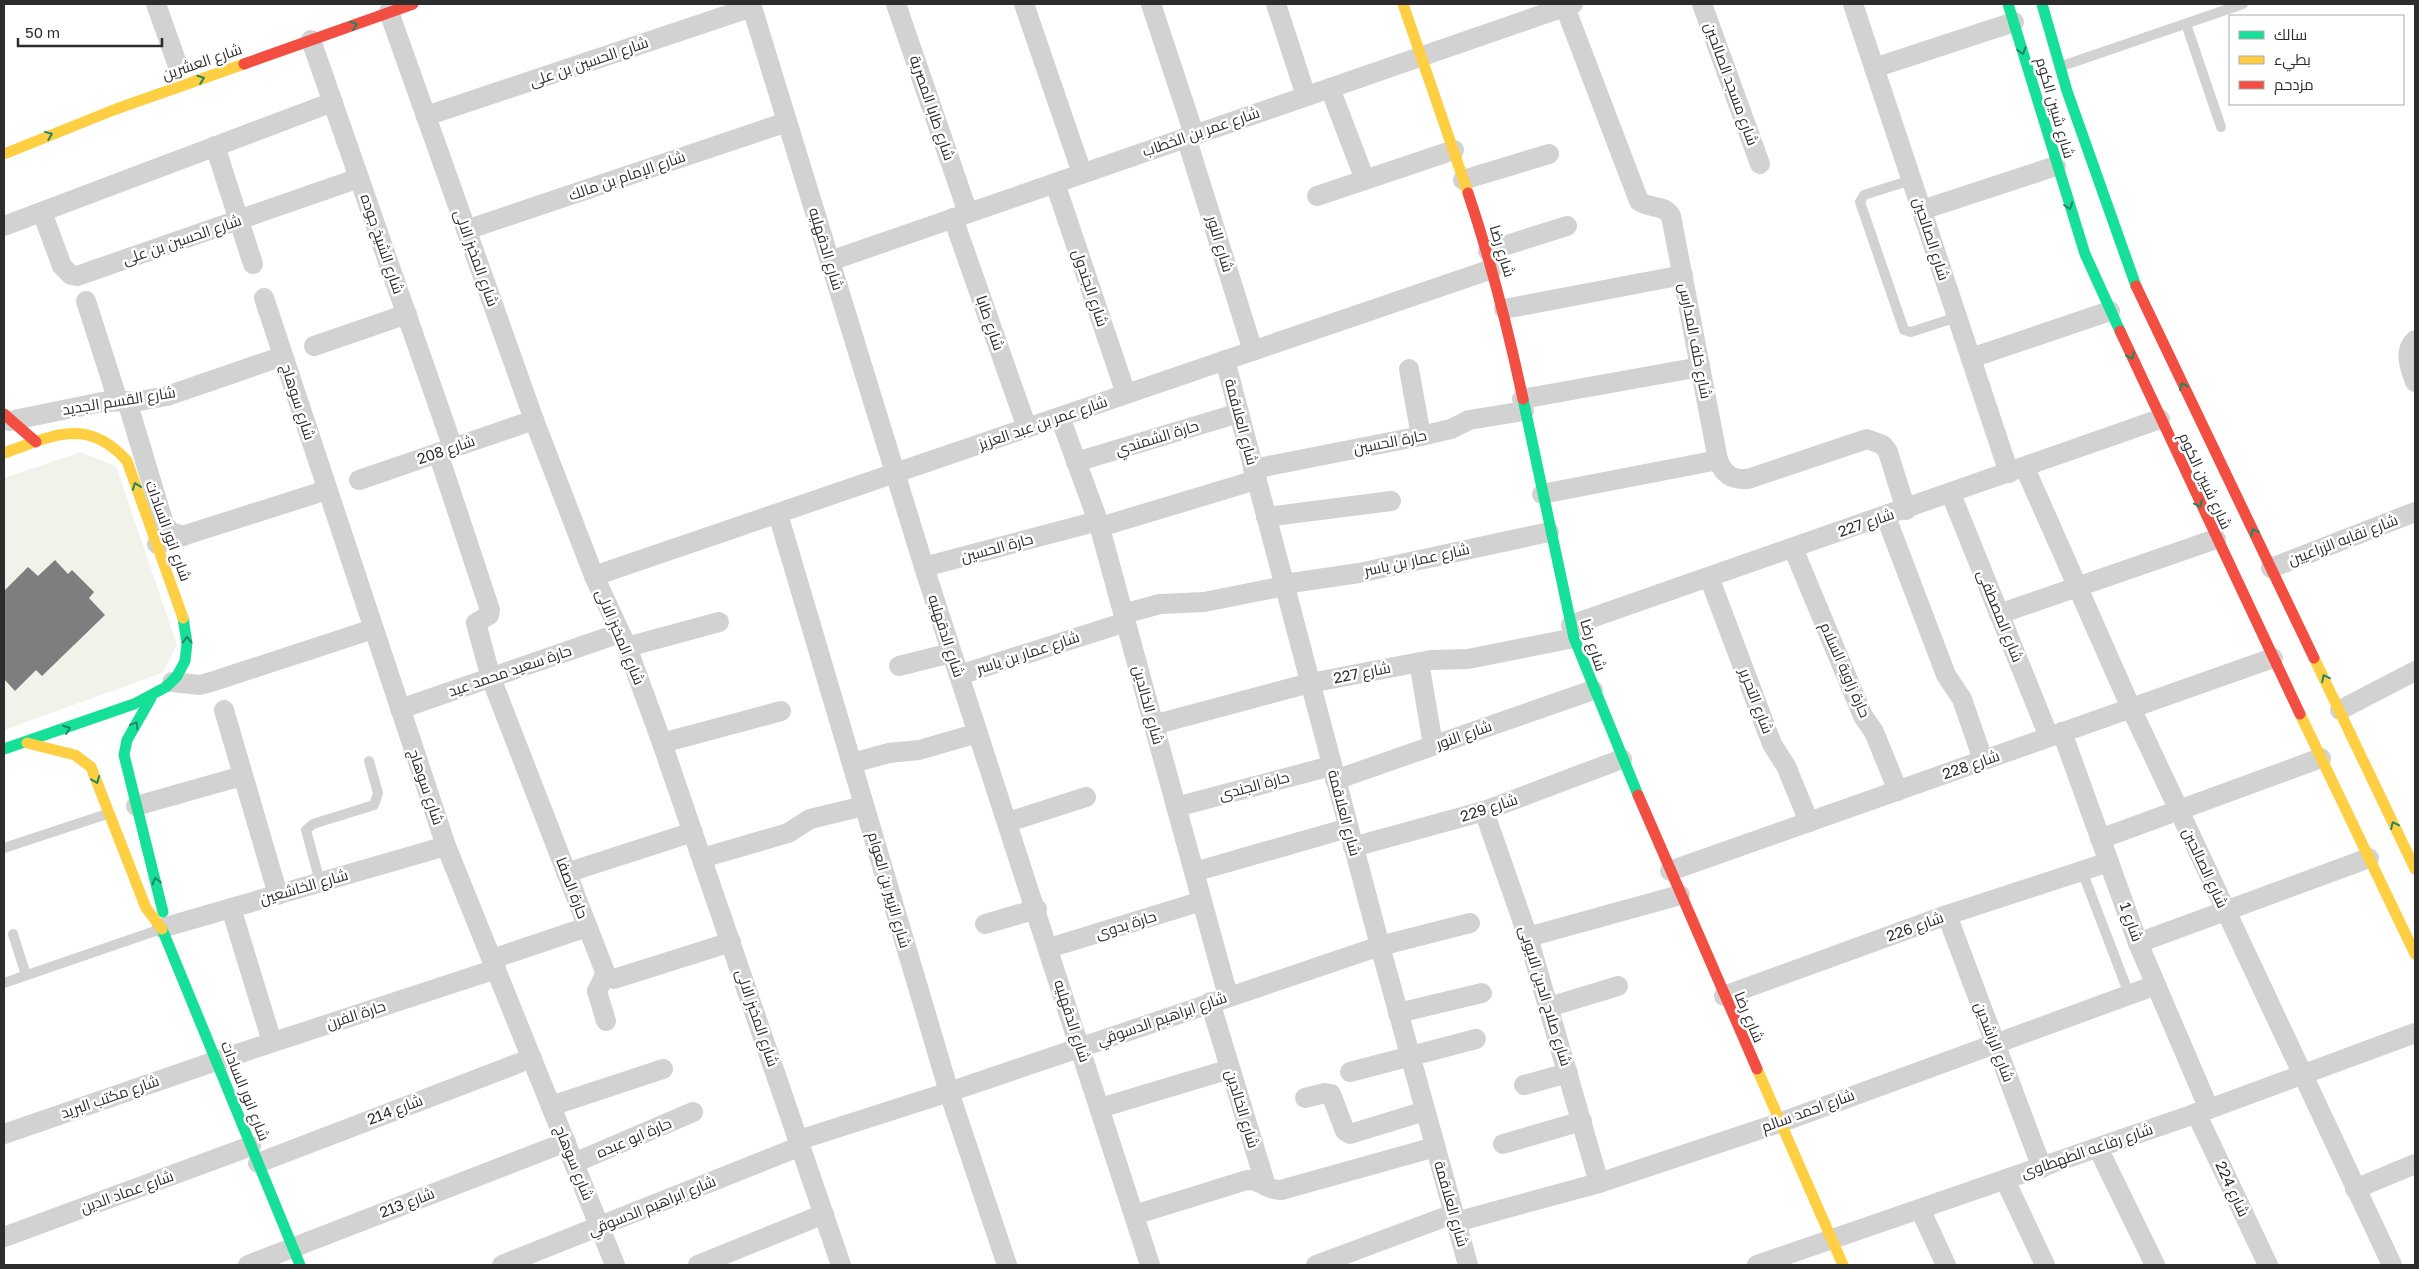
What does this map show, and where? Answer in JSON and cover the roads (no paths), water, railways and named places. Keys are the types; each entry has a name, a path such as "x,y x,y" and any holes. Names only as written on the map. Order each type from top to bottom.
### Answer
{"street":[{"path":"156,4 179,69"},
{"name":"شارع العشرين","path":"4,154 116,109 413,4"},
{"name":"شارع طابا المصرية","path":"896,4 961,215"},
{"path":"1024,4 1082,173"},
{"name":"شارع النور","path":"1152,4 1253,351"},
{"path":"1276,4 1306,96"},
{"name":"شارع رضا","path":"1403,4 1454,150 1504,309 1549,532 1572,632 1593,690 1680,895 1843,1265"},
{"name":"شارع مسجد الصالحين","path":"1702,4 1760,164"},
{"name":"شارع الصالحين","path":"1853,4 1971,358 2017,470 2077,587 2178,810 2392,1265"},
{"name":"شارع شبين الكوم","path":"2042,4 2060,67 2130,273 2415,869"},
{"name":"شارع الحسين بن على","path":"426,116 752,5"},
{"name":"شارع الدقهليه","path":"752,5 951,653 1037,909 1150,1265"},
{"name":"شارع عمر بن الخطاب","path":"830,261 1422,56 1523,12 1569,5"},
{"name":"شارع خلف المدارس","path":"1569,5 1639,200 1644,204 1663,208 1671,216 1718,460 1722,469 1728,476 1738,480 1748,479 1859,440 1876,440 1888,452 1906,510"},
{"name":"شارع المخبز الالى","path":"389,12 534,420 594,576 624,640 662,743 841,1265"},
{"path":"1874,68 2011,13"},
{"name":"شارع شبين الكوم","path":"2011,13 2056,166 2085,254 2216,539 2415,954"},
{"name":"شارع الشيخ جوده","path":"311,40 407,314 491,612 476,623 491,678"},
{"path":"1330,88 1365,180"},
{"path":"4,226 333,102"},
{"name":"شارع الإمام بن مالك","path":"466,230 787,122"},
{"path":"215,146 253,264"},
{"path":"1317,196 1454,150"},
{"path":"1463,180 1549,154"},
{"path":"1922,210 2056,166"},
{"name":"شارع الحسين بن على","path":"42,212 62,266 71,275 78,276 359,178"},
{"name":"شارع الجندول","path":"1054,183 1126,394"},
{"name":"شارع طابا","path":"961,215 1027,428"},
{"name":"شارع عمر بن عبد العزيز","path":"594,576 1253,351 1490,260 1567,226"},
{"path":"1504,309 1683,276"},
{"name":"شارع سوهاج","path":"264,298 446,846 615,1265"},
{"path":"86,301 164,524 171,532 184,536"},
{"path":"1971,358 2110,311"},
{"path":"314,346 407,314"},
{"path":"2415,340 2408,350 2409,366 2415,382"},
{"name":"شارع القسم الجديد","path":"6,417 88,404 167,396 283,356"},
{"name":"شارع العلاقمة","path":"1224,360 1333,773 1468,1265"},
{"name":"حارة الحسين","path":"924,567 1099,524 1255,474 1450,429 1474,419 1523,405 1700,367"},
{"path":"1409,369 1421,436"},
{"name":"حارة الشمندي","path":"1076,462 1238,413"},
{"path":"6,417 36,442"},
{"name":"شارع الخالدين","path":"1060,417 1099,524 1202,901 1230,1069 1266,1186"},
{"name":"شارع 227","path":"1154,724 1310,683 1419,662 1468,659 1572,632 1709,577 1906,510 2160,419"},
{"name":"شارع 208","path":"359,480 534,420"},
{"name":"شارع انور السادات","path":"4,453 61,434 87,433 99,436 115,447 127,461 187,633 185,660 172,682 151,698 4,749"},
{"path":"1542,494 1718,460"},
{"path":"157,544 327,490"},
{"name":"شارع المصطفى","path":"1951,494 1999,614 2055,735"},
{"path":"1266,517 1391,501"},
{"name":"شارع نقابه الزراعيين","path":"2272,568 2415,512"},
{"name":"شارع الزبير بن العوام","path":"778,514 949,1092 1007,1265"},
{"path":"1886,517 1946,675 1962,698 1983,760"},
{"name":"شارع عمار بن ياسر","path":"958,675 1160,604 1204,602 1284,585 1358,573 1549,532"},
{"path":"1999,614 2216,539"},
{"name":"حارة زاوية السلام","path":"1793,548 1863,716 1874,732 1898,790"},
{"name":"شارع التحرير","path":"1709,577 1772,744 1786,766 1809,822"},
{"name":"حارة سعيد محمد عيد","path":"400,709 491,678 624,640 719,622"},
{"path":"172,682 186,685 207,683 373,629"},
{"path":"899,666 951,653"},
{"name":"شارع 228","path":"1670,871 2273,658"},
{"path":"1419,662 1433,745"},
{"path":"2340,710 2415,671"},
{"name":"حارة الصفا","path":"491,678 605,975"},
{"name":"شارع النور","path":"1333,773 1433,745 1593,690"},
{"name":"شارع انور السادات","path":"151,698 124,747 125,762 162,907 162,928"},
{"path":"224,710 278,895"},
{"path":"662,743 781,711"},
{"path":"852,763 889,752 919,750 978,734"},
{"name":"شارع 1","path":"2055,735 2109,862 2202,1111"},
{"name":"شارع انور السادات","path":"27,742 81,758 91,767 148,912 162,928 296,1256"},
{"path":"2100,839 2321,758"},
{"name":"شارع 229","path":"1194,872 1484,811 1622,759"},
{"name":"حارة الجندى","path":"1176,807 1333,773"},
{"path":"136,806 242,776"},
{"path":"1008,822 1086,797"},
{"path":"702,858 788,833 810,819 864,806"},
{"name":"شارع صلاح الدين الايوبى","path":"1484,811 1528,937 1599,1183"},
{"path":"566,873 693,832"},
{"name":"شارع الخاشعين","path":"162,928 446,846"},
{"path":"2138,943 2369,858"},
{"name":"شارع 226","path":"1724,996 1947,915 2109,862"},
{"path":"1528,937 1680,895"},
{"name":"حارة بدوى","path":"1049,948 1202,901"},
{"path":"231,908 272,1042"},
{"path":"985,924 1037,909"},
{"name":"شارع الراشدين","path":"1947,915 2042,1168"},
{"name":"شارع ابراهيم الدسوقي","path":"502,1265 800,1143 1219,999 1380,946 1470,923"},
{"name":"حارة الفرن","path":"216,1060 494,964 587,927"},
{"path":"606,1021 597,991 605,975 609,979 614,979 731,942"},
{"name":"شارع احمد سالم","path":"1316,1265 1454,1218 1599,1183 1779,1122 2156,985"},
{"path":"1548,1007 1618,986"},
{"path":"1398,1013 1482,993"},
{"name":"شارع رفاعه الطهطاوى","path":"1758,1265 2042,1168 2415,1033"},
{"path":"1350,1072 1476,1040"},
{"name":"شارع 214","path":"255,1154 532,1058"},
{"name":"شارع مكتب البريد","path":"4,1134 216,1060"},
{"path":"551,1106 663,1069"},
{"path":"1100,1108 1230,1069"},
{"path":"1524,1085 1568,1073"},
{"path":"1304,1098 1325,1093 1331,1094 1345,1131 1350,1134 1425,1111"},
{"name":"شارع 224","path":"2202,1111 2268,1265"},
{"name":"حارة ابو عبده","path":"574,1163 693,1112"},
{"path":"1503,1144 1582,1121"},
{"name":"شارع 213","path":"248,1265 296,1256 566,1142"},
{"path":"1134,1215 1247,1180 1256,1180 1273,1190 1281,1190 1435,1147"},
{"path":"2098,1148 2155,1265"},
{"name":"شارع عماد الدين","path":"4,1237 255,1154"},
{"path":"2355,1189 2415,1164"},
{"path":"2005,1180 2045,1265"},
{"path":"1920,1209 1946,1265"},
{"path":"698,1265 824,1214"}],"lane":[{"path":"2060,67 2243,4"},
{"path":"2186,24 2221,127"},
{"path":"1911,180 1864,196 1860,202 1904,330 1911,332 1957,317"},
{"path":"320,882 306,830 313,824 374,805 378,793 368,761"},
{"path":"4,848 109,813"},
{"path":"2082,871 2129,994"},
{"path":"4,983 162,928"},
{"path":"13,934 26,975"}]}
